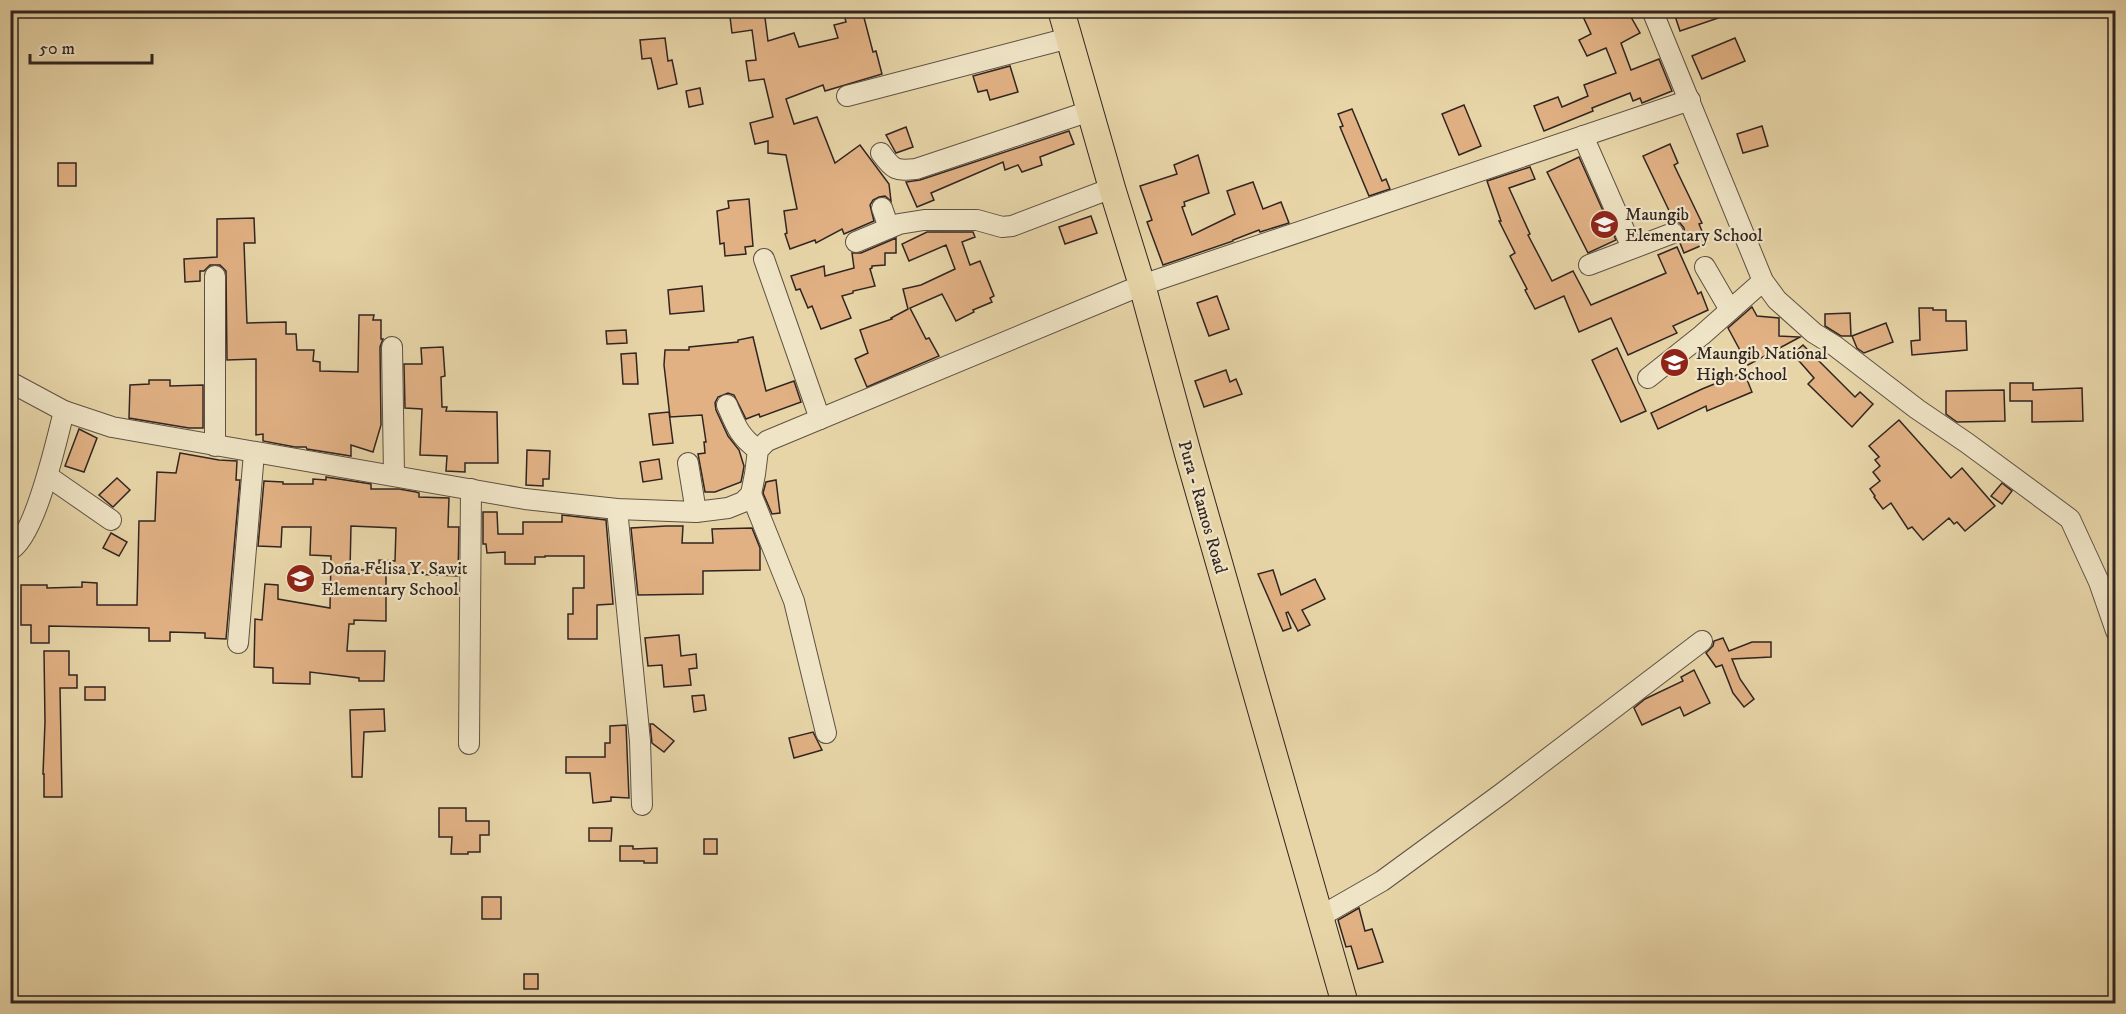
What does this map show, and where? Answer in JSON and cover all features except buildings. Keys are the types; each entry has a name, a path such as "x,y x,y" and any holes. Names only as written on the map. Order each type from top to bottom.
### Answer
{"main road":[{"name":"Pura - Ramos Road","path":"1061,10 1142,285 1345,1004"}],"street":[{"path":"1652,10 1763,281 1777,300 1814,333 1835,346 1917,409 2070,519 2099,582 2115,631"},
{"path":"847,96 1069,38"},
{"path":"10,382 64,411 112,427 214,446 525,499 617,509 696,512 728,508 743,502 750,494 758,450 767,441 1142,285 1690,100"},
{"path":"881,153 890,166 897,170 916,169 1090,111"},
{"path":"1583,136 1632,248"},
{"path":"856,242 899,224 924,220 977,220 1002,227 1012,226 1112,188"},
{"path":"882,208 889,228"},
{"path":"1589,265 1673,233"},
{"path":"764,259 820,419"},
{"path":"1705,267 1730,310"},
{"path":"214,446 215,276"},
{"path":"1648,378 1763,281"},
{"path":"392,347 394,476"},
{"path":"727,405 744,440 758,450"},
{"path":"11,554 22,540 49,477 64,411"},
{"path":"238,643 254,453"},
{"path":"688,462 696,512"},
{"path":"49,477 111,520"},
{"path":"469,744 471,489"},
{"path":"750,494 794,601 826,732"},
{"path":"617,509 640,741 642,805"},
{"path":"1321,916 1382,881 1702,641"}],"place":[{"name":"Maungib Elementary School","path":"1604,224"},
{"name":"Maungib National High School","path":"1675,363"},
{"name":"Doña Felisa Y. Sawit Elementary School","path":"300,578"}]}
